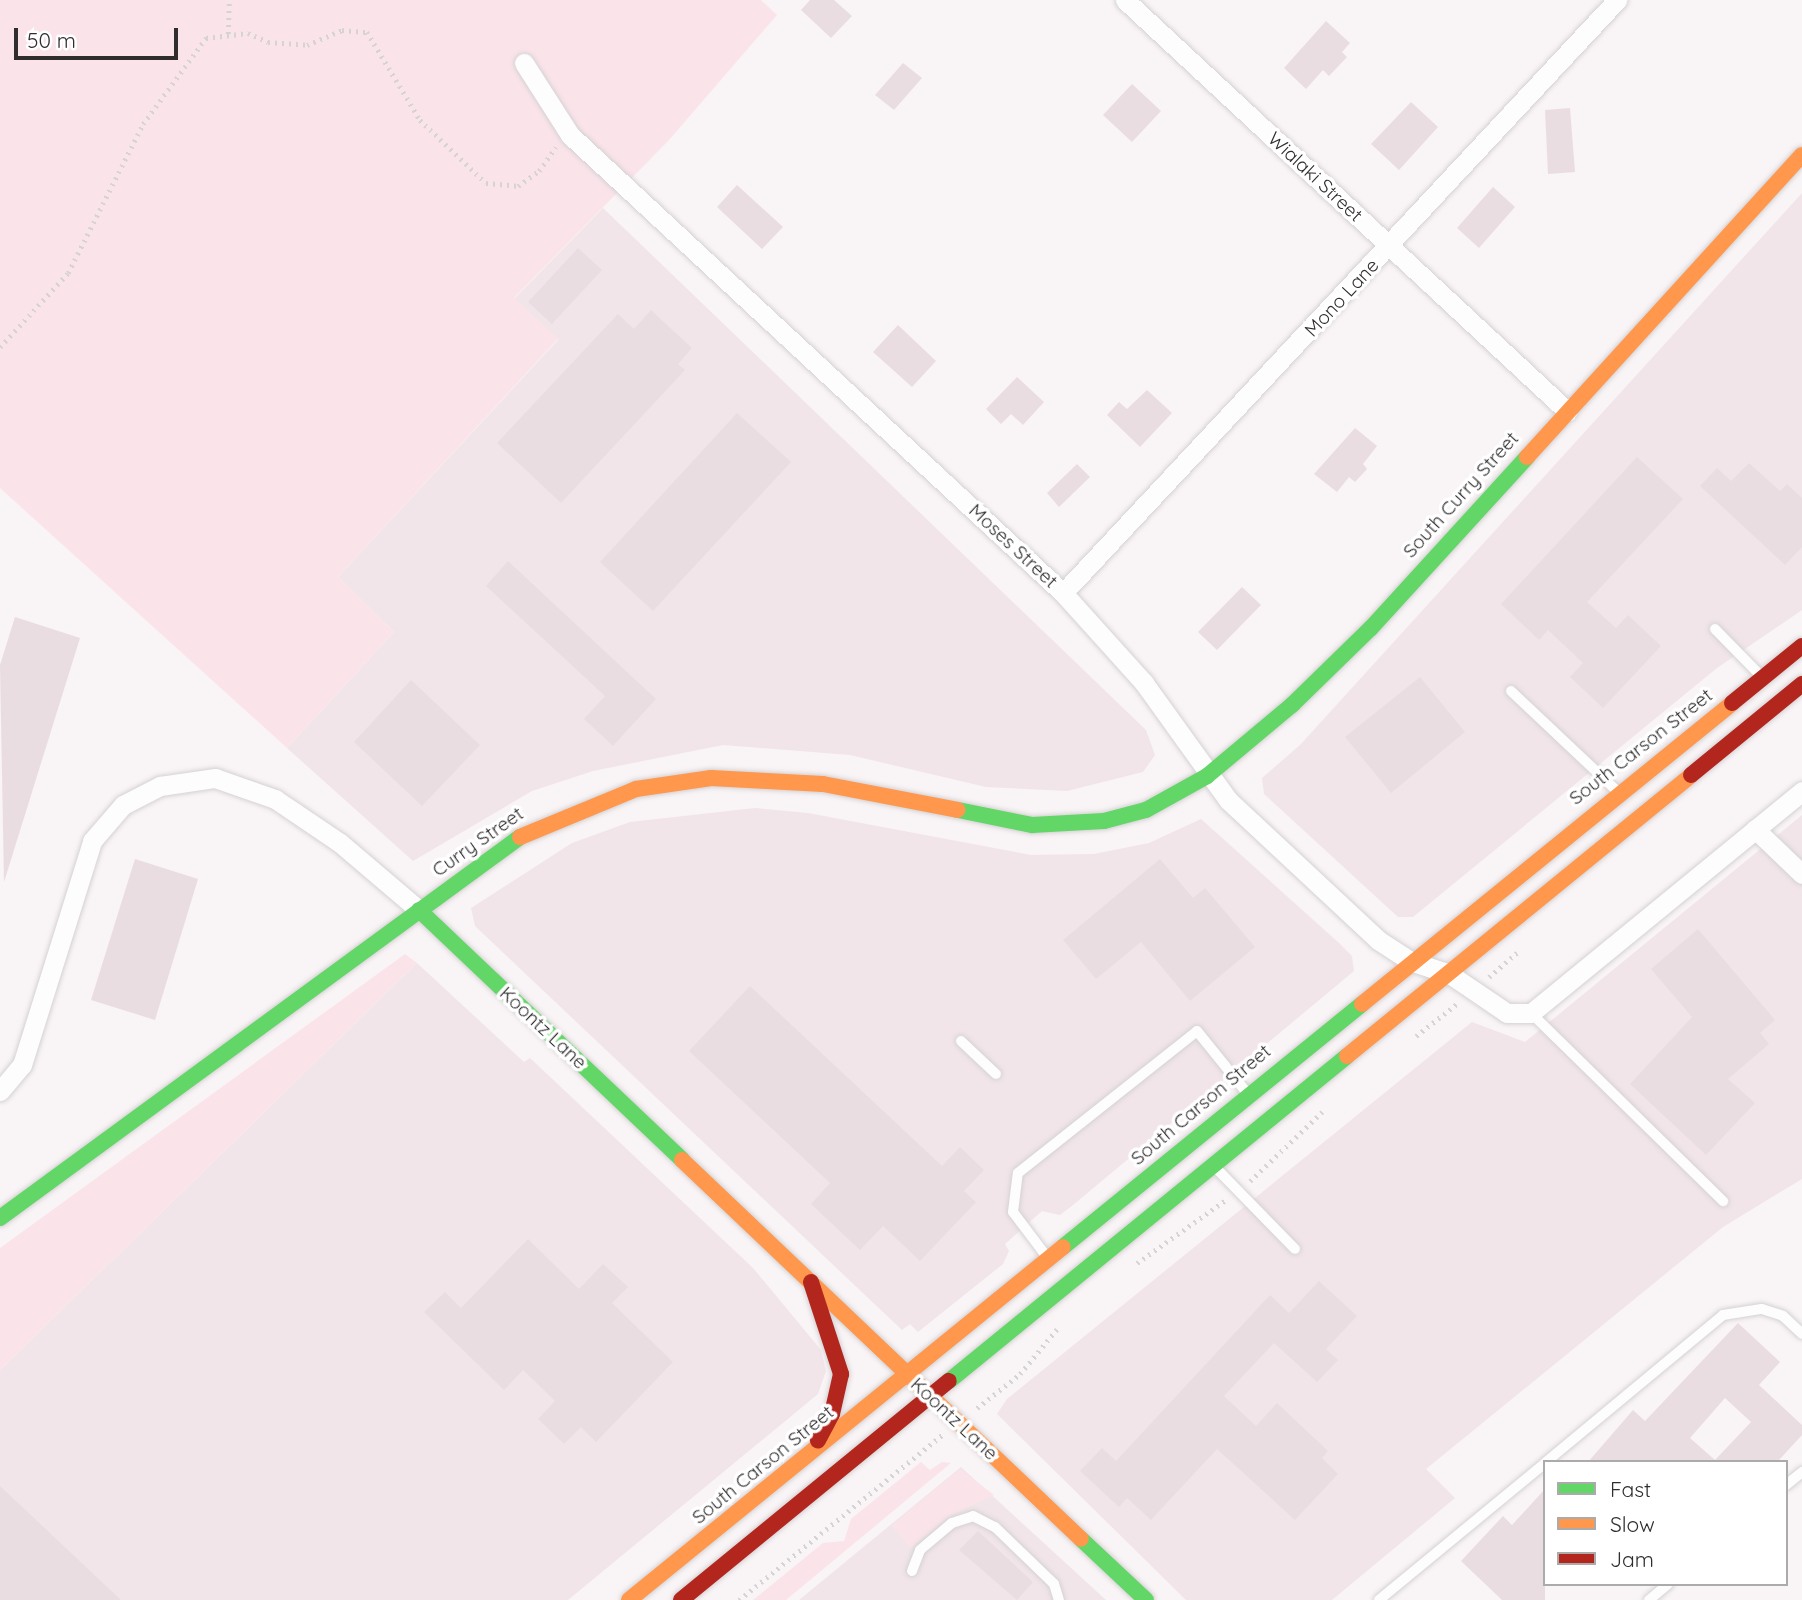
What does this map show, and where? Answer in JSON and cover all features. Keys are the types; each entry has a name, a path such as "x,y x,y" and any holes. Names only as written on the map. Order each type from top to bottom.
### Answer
{"street":[{"name":"Wialaki Street","path":"1125,0 1567,411"},
{"name":"Mono Lane","path":"1063,593 1390,247 1617,0"},
{"name":"Moses Street","path":"524,63 570,135 1063,593 1144,683 1207,776 1378,940 1410,961 1448,973 1507,1013 1531,1013"},
{"name":"South Curry Street","path":"1116,818 1146,810 1207,776 1283,714 1371,628 1802,155"},
{"name":"South Carson Street","path":"629,1600 1617,792 1802,646"},
{"path":"681,1600 1802,684"},
{"name":"Koontz Lane","path":"0,1091 22,1065 92,841 123,805 160,786 215,778 275,799 340,844 419,910 1146,1600"},
{"name":"Curry Street","path":"0,1218 533,827 636,789 711,778 823,784 1032,825 1116,818"},
{"path":"1531,1013 1802,791"},
{"path":"1755,829 1802,874"},
{"path":"810,1453 832,1414 841,1374 811,1282"}],"lane":[{"path":"1715,629 1762,678"},
{"path":"1511,691 1617,792"},
{"path":"1531,1013 1723,1201"},
{"path":"1049,1259 1013,1212 1018,1173 1197,1031 1247,1094"},
{"path":"961,1041 996,1074"},
{"path":"1213,1165 1295,1249"},
{"path":"1547,1460 1723,1315 1762,1308 1783,1317 1802,1334"},
{"path":"1378,1600 1543,1464"},
{"path":"1788,1483 1802,1472"},
{"path":"912,1572 920,1550 952,1523 973,1516 995,1527 1054,1584 1059,1600"},
{"path":"1649,1600 1666,1586"}],"path":[{"path":"228,34 229,0"},
{"path":"0,347 68,273 143,124 206,38 248,33 288,46 351,28 367,32 420,120 486,183 517,186 570,135"},
{"path":"1407,1042 1528,944"},
{"path":"1132,1267 1238,1191 1327,1107"},
{"path":"739,1600 1020,1374 1067,1319"}],"shaded area":[{"path":"0,0 761,0 777,15 669,140 514,298 558,339 338,577 394,632 287,748 0,488"},
{"path":"1802,193 1802,610 1717,668 1413,917 1398,917 1264,794 1262,778 1300,745"},
{"path":"603,208 1146,730 1155,755 1143,772 1067,791 986,787 850,755 723,745 593,771 532,791 413,861 287,748 394,632 338,577 558,340 514,299"},
{"path":"755,808 808,813 1031,855 1094,854 1149,843 1201,819 1339,943 1352,956 1354,971 1060,1215 1042,1211 1005,1244 1009,1251 1003,1264 918,1332 910,1324 902,1330 475,926 471,908 572,843 630,822"},
{"path":"1802,815 1802,1179 1723,1227 1426,1469 1455,1498 1332,1600 1186,1600 997,1414 1007,1399 1472,1022 1525,1042"},
{"path":"405,954 417,963 0,1370 0,1248"},
{"path":"417,963 524,1062 530,1058 753,1268 821,1350 826,1371 818,1394 568,1600 0,1600 0,1370"},
{"path":"921,1462 930,1470 942,1462 951,1463 786,1600 753,1600 823,1543 844,1541 851,1519"},
{"path":"961,1467 1106,1600 799,1600"},
{"path":"960,1469 994,1495 949,1516 911,1548 892,1526"}],"building":[{"path":"810,0 834,0 852,16 831,38 801,10"},
{"path":"1326,21 1350,43 1342,52 1347,57 1329,76 1323,70 1306,89 1284,68"},
{"path":"903,63 922,78 894,110 875,95"},
{"path":"1132,84 1161,111 1132,142 1103,115"},
{"path":"1411,102 1438,127 1399,170 1371,144"},
{"path":"1570,108 1575,172 1548,174 1545,110"},
{"path":"737,185 783,227 762,249 717,207"},
{"path":"1493,187 1515,207 1479,248 1457,228"},
{"path":"578,248 602,270 552,324 528,302"},
{"path":"651,310 692,348 678,364 685,370 561,503 497,443 618,314 634,329"},
{"path":"898,325 936,361 912,387 873,352"},
{"path":"1017,377 1044,402 1023,425 1011,414 1001,424 986,409"},
{"path":"1147,390 1172,413 1140,447 1107,415 1119,402 1127,409"},
{"path":"737,413 791,462 653,611 600,562"},
{"path":"1355,428 1377,446 1363,464 1367,469 1355,482 1349,477 1337,492 1314,474"},
{"path":"1637,457 1683,499 1587,602 1616,628 1628,615 1661,646 1603,708 1570,677 1583,663 1548,630 1539,640 1501,604"},
{"path":"1749,463 1780,491 1787,484 1802,498 1802,547 1785,565 1700,486 1717,468 1731,481"},
{"path":"1077,464 1090,477 1059,507 1047,493"},
{"path":"508,561 656,699 613,746 584,719 605,696 486,586"},
{"path":"1242,587 1261,605 1217,650 1198,632"},
{"path":"15,617 80,638 4,882 0,665"},
{"path":"1420,677 1465,732 1391,793 1345,737"},
{"path":"411,680 480,745 422,806 354,742"},
{"path":"135,859 198,879 155,1020 91,1000"},
{"path":"1160,859 1193,898 1205,888 1255,947 1190,1001 1141,942 1096,979 1063,940"},
{"path":"1698,929 1775,1020 1760,1033 1769,1044 1728,1079 1755,1103 1706,1155 1630,1084 1692,1017 1651,969"},
{"path":"750,986 942,1166 960,1147 984,1170 964,1191 976,1202 920,1261 883,1226 860,1250 811,1204 830,1183 689,1051"},
{"path":"528,1239 579,1289 603,1264 628,1287 612,1303 673,1362 596,1442 581,1427 564,1444 538,1419 555,1401 523,1370 504,1390 424,1312 445,1292 461,1308"},
{"path":"1319,1281 1357,1316 1326,1349 1338,1360 1317,1382 1274,1343 1224,1396 1256,1426 1277,1403 1328,1451 1322,1458 1338,1474 1295,1520 1217,1449 1151,1520 1127,1498 1119,1507 1080,1471 1102,1448 1116,1461 1270,1295 1289,1313"},
{"path":"1738,1323 1780,1362 1759,1385 1802,1425 1802,1435 1779,1460 1715,1460 1590,1460 1633,1410 1645,1421","holes":["1725,1398 1751,1422 1715,1460 1690,1438"]},
{"path":"0,1486 121,1600 0,1600"},
{"path":"1543,1491 1545,1600 1502,1600 1461,1561 1503,1516 1512,1525"},
{"path":"978,1531 1033,1582 1017,1600 959,1550"}],"traffic: fast":[{"path":"958,810 1032,825 1104,821 1146,810 1207,776 1292,705 1371,628 1527,457"},
{"path":"0,1218 520,837"},
{"path":"419,910 682,1160"},
{"path":"1063,1247 1362,1004"},
{"path":"949,1381 1347,1056"},
{"path":"1081,1539 1146,1600"}],"traffic: slow":[{"path":"1527,457 1802,155"},
{"path":"1362,1004 1732,703"},
{"path":"1347,1056 1691,775"},
{"path":"520,837 636,789 711,778 823,784 958,810"},
{"path":"682,1160 1081,1539"},
{"path":"629,1600 1063,1247"}],"traffic: jam":[{"path":"1732,703 1802,646"},
{"path":"1691,775 1802,684"},
{"path":"811,1282 841,1374 832,1414 818,1440"},
{"path":"681,1600 949,1381"}]}
